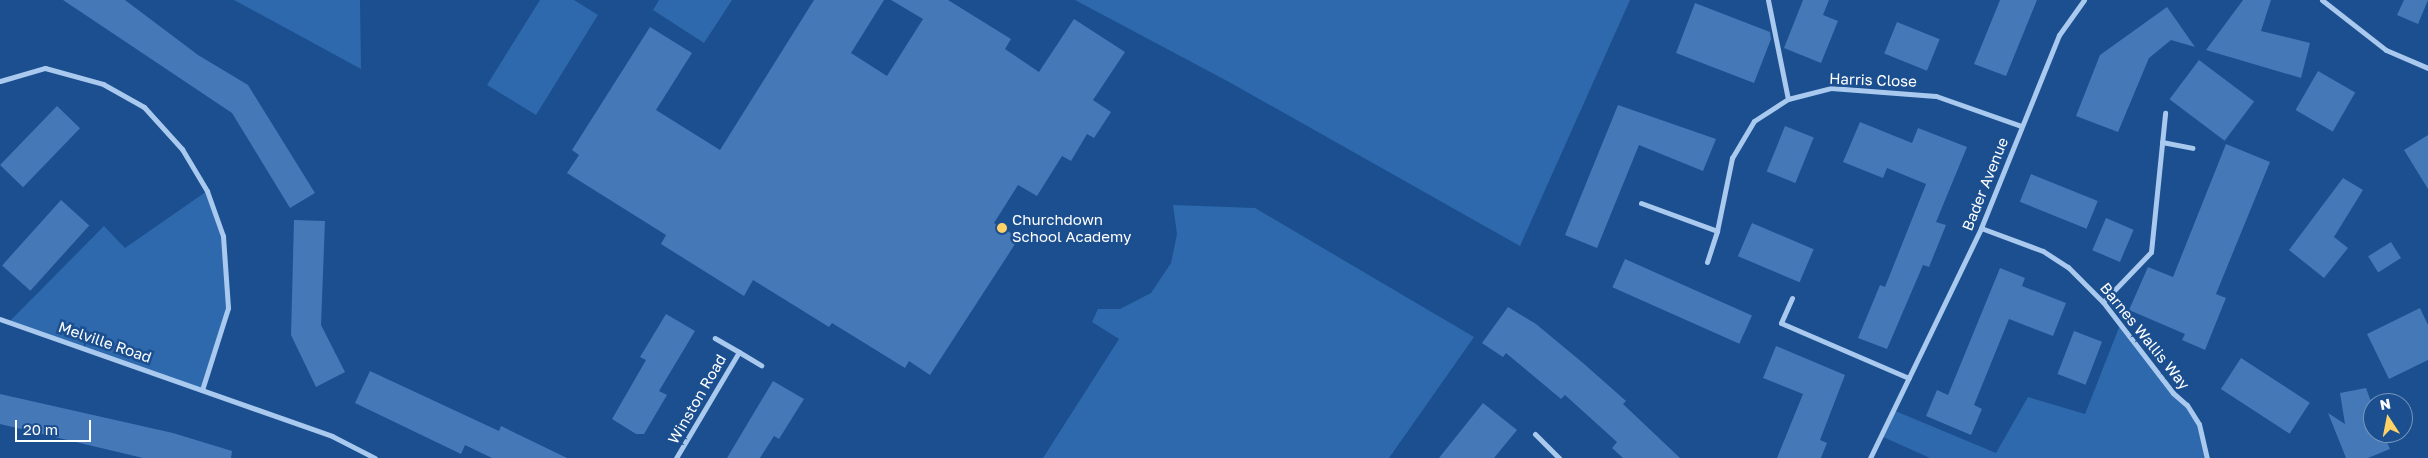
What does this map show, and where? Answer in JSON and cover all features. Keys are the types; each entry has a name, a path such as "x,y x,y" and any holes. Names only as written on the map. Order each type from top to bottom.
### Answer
{"street":[{"path":"1768,0 1788,99"},
{"name":"Bader Avenue","path":"1870,458 1982,228 2021,126 2059,35 2084,0"},
{"path":"2322,0 2386,50 2428,68"},
{"path":"0,81 45,68 103,84 144,107 182,149 207,191 223,236 228,308 202,390"},
{"name":"Harris Close","path":"1707,262 1717,231 1732,158 1754,121 1788,99 1831,88 1936,96 2021,126"},
{"path":"2103,302 2151,252 2165,113"},
{"path":"2162,142 2192,148"},
{"path":"1641,203 1717,231"},
{"name":"Barnes Wallis Way","path":"1982,228 2043,251 2068,267 2103,302 2173,393 2187,405 2199,424 2207,458"},
{"path":"1792,298 1781,323 1909,378"},
{"name":"Melville Road","path":"0,319 332,436 375,458"},
{"name":"Winston Road","path":"715,338 761,365"},
{"name":"Winston Road","path":"676,458 739,352"},
{"path":"1535,434 1559,458"}],"shaded area":[{"path":"234,0 360,0 361,69"},
{"path":"540,0 574,0 598,15 536,115 487,85"},
{"path":"659,0 732,0 704,43 653,10"},
{"path":"1075,0 1630,0 1520,246 1229,82"},
{"path":"207,191 223,236 228,308 202,390 9,322 104,226 125,248"},
{"path":"1173,205 1255,208 1474,337 1389,458 1043,458 1119,339 1092,322 1098,309 1120,309 1151,293 1171,263 1177,234"},
{"path":"2120,325 2173,393 2187,405 2199,424 2207,458 1930,458 1881,436 1893,410 1996,453 2028,397 2085,414"}],"building":[{"path":"63,0 125,0 198,55 248,85 315,193 290,208 232,113"},
{"path":"814,0 884,0 851,53 887,76 923,19 891,0 948,0 1011,39 1005,49 1039,72 1074,19 1125,52 1093,100 1111,112 1094,138 1087,134 1071,161 1062,156 1037,196 1018,185 994,223 1019,238 930,375 909,361 905,368 832,323 829,327 753,280 744,296 661,244 666,235 567,173 579,155 572,150 650,27 692,53 656,110 720,150"},
{"path":"1803,0 1829,0 1823,15 1838,21 1821,63 1784,48"},
{"path":"2000,0 2037,0 2006,76 1974,64"},
{"path":"2243,0 2271,0 2261,31 2310,43 2301,78 2206,50"},
{"path":"2404,0 2428,0 2418,24 2397,15"},
{"path":"1695,3 1770,32 1771,39 1754,83 1676,53"},
{"path":"2167,7 2195,47 2171,40 2149,58 2118,132 2076,116 2100,55"},
{"path":"1897,22 1940,39 1927,71 1884,54"},
{"path":"2199,60 2254,102 2225,141 2170,99"},
{"path":"2318,71 2355,92 2333,131 2296,110"},
{"path":"1618,105 1716,139 1703,171 1639,145 1597,248 1565,235"},
{"path":"57,106 80,128 23,187 0,165"},
{"path":"1860,122 1912,143 1918,128 1967,147 1936,222 1946,225 1929,267 1923,265 1887,349 1858,338 1880,285 1885,287 1926,184 1887,168 1883,178 1843,162"},
{"path":"1785,126 1814,138 1795,183 1767,171"},
{"path":"2428,135 2428,189 2404,150"},
{"path":"2226,144 2270,162 2216,294 2226,298 2205,350 2182,340 2185,334 2129,310 2148,267 2173,277"},
{"path":"2031,174 2098,201 2087,229 2020,202"},
{"path":"2343,178 2363,190 2334,237 2348,248 2324,278 2289,250"},
{"path":"61,200 89,225 30,291 2,265"},
{"path":"2106,218 2134,230 2120,262 2092,250"},
{"path":"294,220 325,221 321,325 345,372 316,387 291,335"},
{"path":"1752,223 1814,249 1800,282 1738,256"},
{"path":"2391,242 2401,258 2378,272 2368,256"},
{"path":"1625,259 1752,316 1739,344 1612,287"},
{"path":"2000,268 2025,278 2022,286 2066,303 2053,336 2009,319 1974,405 1982,409 1971,435 1926,416 1937,390 1948,395"},
{"path":"1508,307 1536,324 1583,363 1626,401 1623,404 1680,458 1623,458 1612,448 1617,442 1565,395 1561,399 1506,353 1503,357 1482,343"},
{"path":"2420,308 2428,325 2428,360 2389,379 2367,334"},
{"path":"666,314 695,331 659,391 667,395 644,434 636,434 612,419 646,360 640,357"},
{"path":"2074,331 2102,342 2086,385 2058,374"},
{"path":"1776,346 1845,375 1820,440 1827,443 1821,458 1777,458 1803,394 1763,378"},
{"path":"2241,358 2310,403 2290,434 2221,389"},
{"path":"370,371 499,431 501,426 567,458 492,458 465,445 461,454 355,403"},
{"path":"773,381 804,399 779,439 774,436 760,458 727,458"},
{"path":"2366,388 2368,393 2363,393 2363,443 2387,443 2390,449 2368,458 2346,458 2328,413 2345,424 2340,393"},
{"path":"0,394 173,433 232,451 231,458 143,458 0,424"},
{"path":"1483,403 1517,430 1494,458 1439,458"}],"place":[{"name":"Churchdown School Academy","path":"1002,228"}]}
